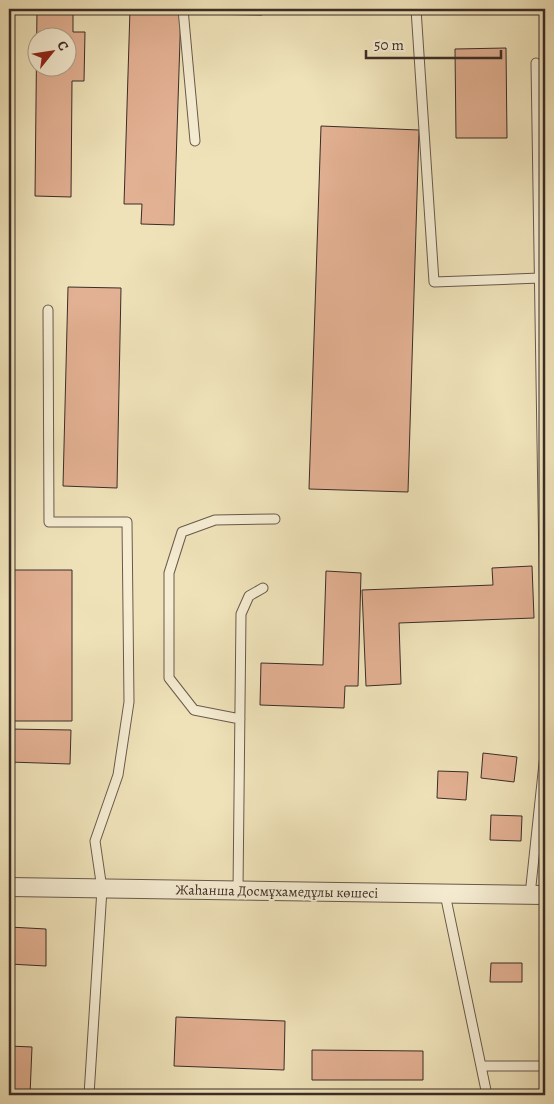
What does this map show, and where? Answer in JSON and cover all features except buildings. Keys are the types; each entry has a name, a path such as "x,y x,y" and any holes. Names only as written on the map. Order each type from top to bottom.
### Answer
{"street":[{"name":"Жаһанша Досмұхамедұлы көшесі","path":"9,887 537,895"}],"lane":[{"path":"183,9 195,141"},
{"path":"416,9 434,282 540,278"},
{"path":"536,63 545,630"},
{"path":"48,310 49,522 127,522 129,702 118,775 95,841 102,888 89,1095"},
{"path":"240,719 194,710 169,678 169,573 182,532 215,520 275,519"},
{"path":"238,890 240,614 248,596 263,588"},
{"path":"537,895 545,754"},
{"path":"445,894 487,1095"},
{"path":"481,1066 545,1066"}]}
